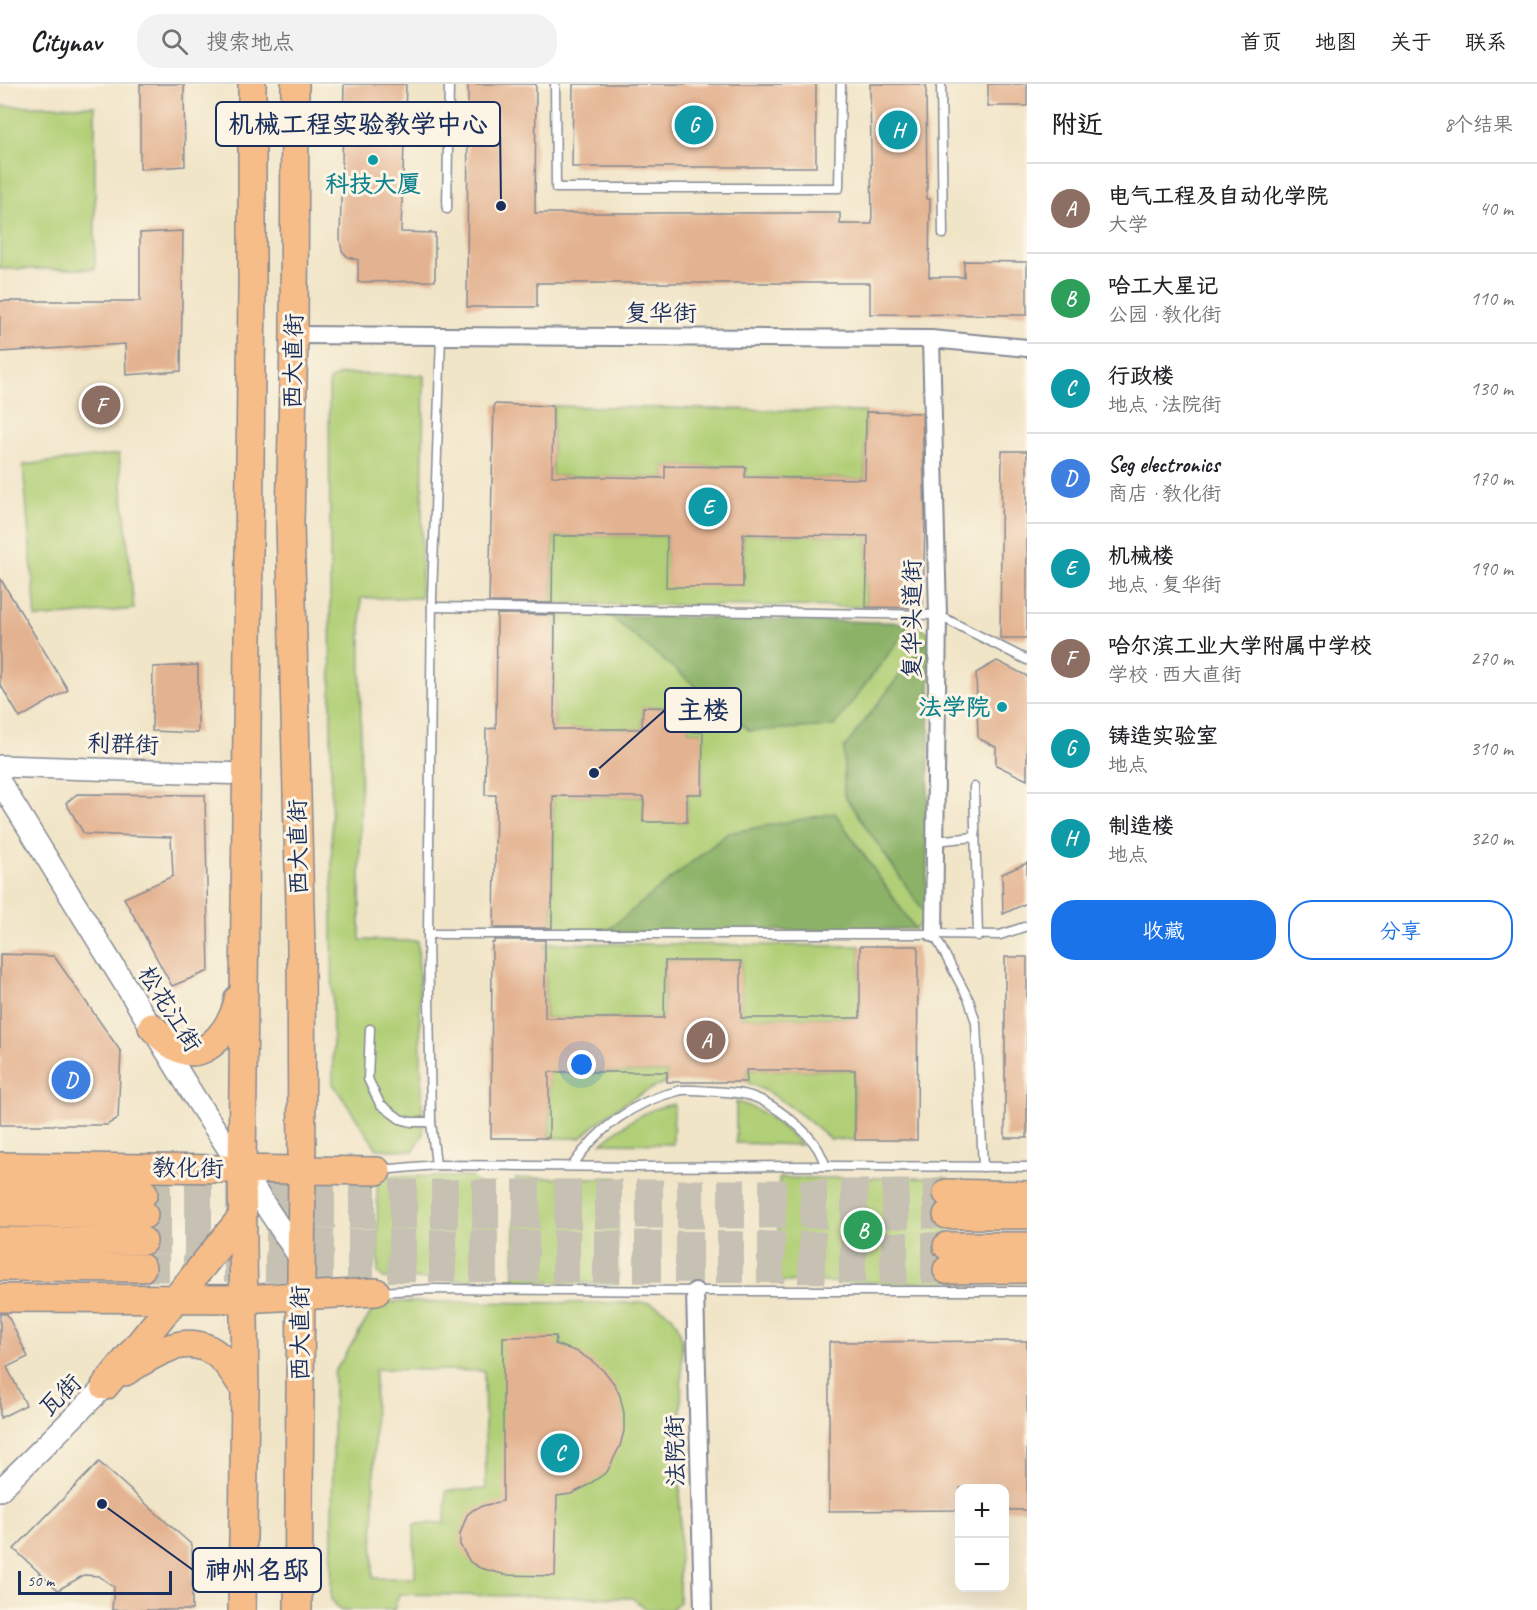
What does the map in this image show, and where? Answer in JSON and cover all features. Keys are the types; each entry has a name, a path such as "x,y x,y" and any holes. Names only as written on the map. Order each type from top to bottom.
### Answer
{"main road":[{"name":"西大直街","path":"242,1610 245,1390 242,1169 252,288 252,84"},
{"name":"西大直街","path":"295,84 294,335 290,524 301,948 302,1170 298,1610"},
{"path":"152,1028 183,1051 194,1052 216,1040 227,1029 237,1008 244,957"},
{"name":"教化街","path":"0,1166 377,1171"},
{"name":"教化街","path":"0,1192 144,1216"},
{"path":"1027,1195 947,1204 1027,1215"},
{"name":"教化街","path":"0,1213 144,1216"},
{"path":"0,1241 144,1216"},
{"path":"105,1386 242,1217"},
{"path":"1027,1246 947,1258 1027,1269"},
{"path":"0,1267 142,1268"},
{"path":"0,1298 243,1299 376,1292"},
{"path":"105,1386 162,1350 174,1345 186,1344 209,1349 220,1356 245,1390"}],"street":[{"name":"复华街","path":"294,335 931,339 1027,348"},
{"name":"复华头道街","path":"931,339 938,615 934,934"},
{"name":"利群街","path":"0,766 245,774"},
{"name":"松花江街","path":"0,782 152,1028 301,1260"},
{"name":"法院街","path":"695,1292 703,1610"},
{"name":"瓦街","path":"0,1490 105,1386"}],"lane":[{"path":"447,209 449,84"},
{"path":"555,84 556,188 839,188 841,84"},
{"path":"941,84 943,234"},
{"path":"436,1164 431,1122 428,934 432,607 441,336"},
{"path":"432,607 938,615 1027,660"},
{"path":"974,787 978,936"},
{"path":"935,841 975,837"},
{"path":"428,934 934,934 978,936 1000,935 1027,926"},
{"path":"934,934 969,1000 976,1023 983,1167"},
{"path":"370,1029 368,1079 380,1104 400,1119 411,1122 431,1122"},
{"path":"572,1166 583,1150 623,1114 646,1101 680,1090 729,1092 752,1096 778,1111 800,1128 818,1149 826,1166"},
{"path":"377,1171 436,1164 1027,1167"},
{"path":"376,1292 432,1289 695,1292 1027,1291"}],"green space":[{"path":"0,106 95,106 95,269 0,269"},
{"path":"342,374 424,375 421,598 361,598 360,940 418,941 423,1135 413,1151 377,1149 333,1084 329,380"},
{"path":"553,406 866,412 865,479 745,477 745,467 665,466 665,478 552,476"},
{"path":"119,454 134,609 36,618 23,465"},
{"path":"743,534 868,536 866,607 552,604 553,536 667,536 667,586 743,586"},
{"path":"555,615 912,623 931,634 926,915 922,923 915,929 552,932 553,785 570,796 644,797 643,821 687,822 687,794 702,794 702,732 688,732 688,708 643,707 642,729 569,729 554,741"},
{"path":"609,615 912,623 834,726 750,731"},
{"path":"931,634 926,915 844,795 844,748"},
{"path":"835,813 915,929 604,933 728,833"},
{"path":"545,943 860,946 860,1018 741,1018 741,961 665,961 664,1018 545,1018"},
{"path":"746,1070 855,1070 855,1140 830,1139 791,1107 747,1082"},
{"path":"549,1072 667,1072 667,1082 642,1093 621,1106 581,1138 549,1138"},
{"path":"736,1102 763,1113 801,1145 736,1143"},
{"path":"674,1104 673,1144 602,1143 635,1118 654,1109"},
{"path":"382,1176 471,1177 484,1190 495,1214 495,1240 486,1263 470,1280 383,1278 378,1273 377,1182"},
{"path":"516,1178 618,1178 618,1284 514,1281"},
{"path":"779,1178 947,1178 947,1283 778,1282"},
{"path":"389,1302 650,1303 672,1317 678,1326 682,1341 679,1602 671,1610 647,1610 632,1598 399,1594 394,1610 340,1610 331,1599 334,1373 375,1306","holes":["375,1369 484,1371 486,1489 446,1491 445,1523 414,1524 415,1578 373,1578"]}],"building":[{"path":"140,84 184,84 185,166 140,169"},
{"name":"科技大厦","path":"344,84 406,84 401,232 435,233 435,281 358,282 358,260 348,257 342,251 340,240"},
{"path":"468,84 536,84 535,213 840,213 840,224 872,224 870,84 926,84 927,199 930,199 929,277 964,277 964,261 1027,262 1027,315 870,314 870,283 537,283 537,307 467,307"},
{"path":"573,84 816,84 816,167 572,167"},
{"path":"988,84 1027,84 1027,106 988,106"},
{"path":"183,231 181,371 126,375 125,344 0,352 0,301 140,301 140,233"},
{"path":"494,404 553,406 552,476 665,478 665,466 746,467 745,477 865,479 866,412 922,413 925,518 923,608 866,607 868,536 743,534 743,587 666,587 667,536 553,536 552,603 489,602"},
{"path":"1002,451 1027,451 1027,638 1000,638"},
{"path":"0,578 68,690 20,718 0,684"},
{"path":"497,614 555,615 554,729 642,729 643,707 688,708 688,732 703,732 702,794 687,794 687,822 643,822 644,797 553,796 552,928 494,928 496,795 485,795 486,729 496,728"},
{"name":"法学院","path":"997,661 1027,676 1027,780 996,765 996,747 978,738 976,673"},
{"path":"198,665 198,733 152,731 153,667"},
{"path":"77,794 205,795 209,971 172,986 124,898 173,876 171,837 84,834 66,803"},
{"path":"1027,863 1027,903 1003,914 1002,874"},
{"path":"494,940 545,940 545,1018 664,1018 665,961 741,961 741,1018 860,1018 860,946 918,946 917,1140 855,1140 855,1070 746,1070 747,1082 667,1082 667,1072 549,1072 549,1138 491,1138 492,943"},
{"path":"0,954 54,956 121,1052 118,1118 107,1125 0,1125"},
{"path":"1005,957 1027,957 1027,1138 1005,1138"},
{"path":"0,1314 7,1314 28,1357 7,1367 26,1405 0,1418"},
{"path":"556,1336 555,1344 578,1352 592,1361 615,1385 624,1413 624,1431 620,1446 607,1472 571,1494 557,1496 555,1576 503,1575 480,1568 470,1562 460,1545 460,1534 467,1515 473,1510 503,1501 503,1337"},
{"path":"1027,1341 1027,1510 1009,1510 1009,1484 955,1484 955,1510 829,1511 829,1342"},
{"path":"99,1462 192,1545 192,1610 112,1610 114,1587 99,1576 84,1575 58,1590 14,1549"}],"tunnel":[{"path":"144,1193 947,1193"},
{"path":"144,1215 947,1215"},
{"path":"143,1241 947,1246"},
{"path":"142,1268 947,1270"}],"place":[{"name":"铸造实验室","path":"694,125"},
{"name":"制造楼","path":"898,130"},
{"name":"科技大厦","path":"373,160"},
{"name":"机械工程实验教学中心","path":"501,206"},
{"name":"哈尔滨工业大学附属中学校","path":"101,405"},
{"name":"机械楼","path":"708,507"},
{"name":"法学院","path":"1002,707"},
{"name":"主楼","path":"594,773"},
{"name":"电气工程及自动化学院","path":"706,1040"},
{"name":"Seg electronics","path":"71,1080"},
{"name":"哈工大星记","path":"863,1230"},
{"name":"行政楼","path":"560,1453"},
{"name":"神州名邸","path":"102,1504"}]}
